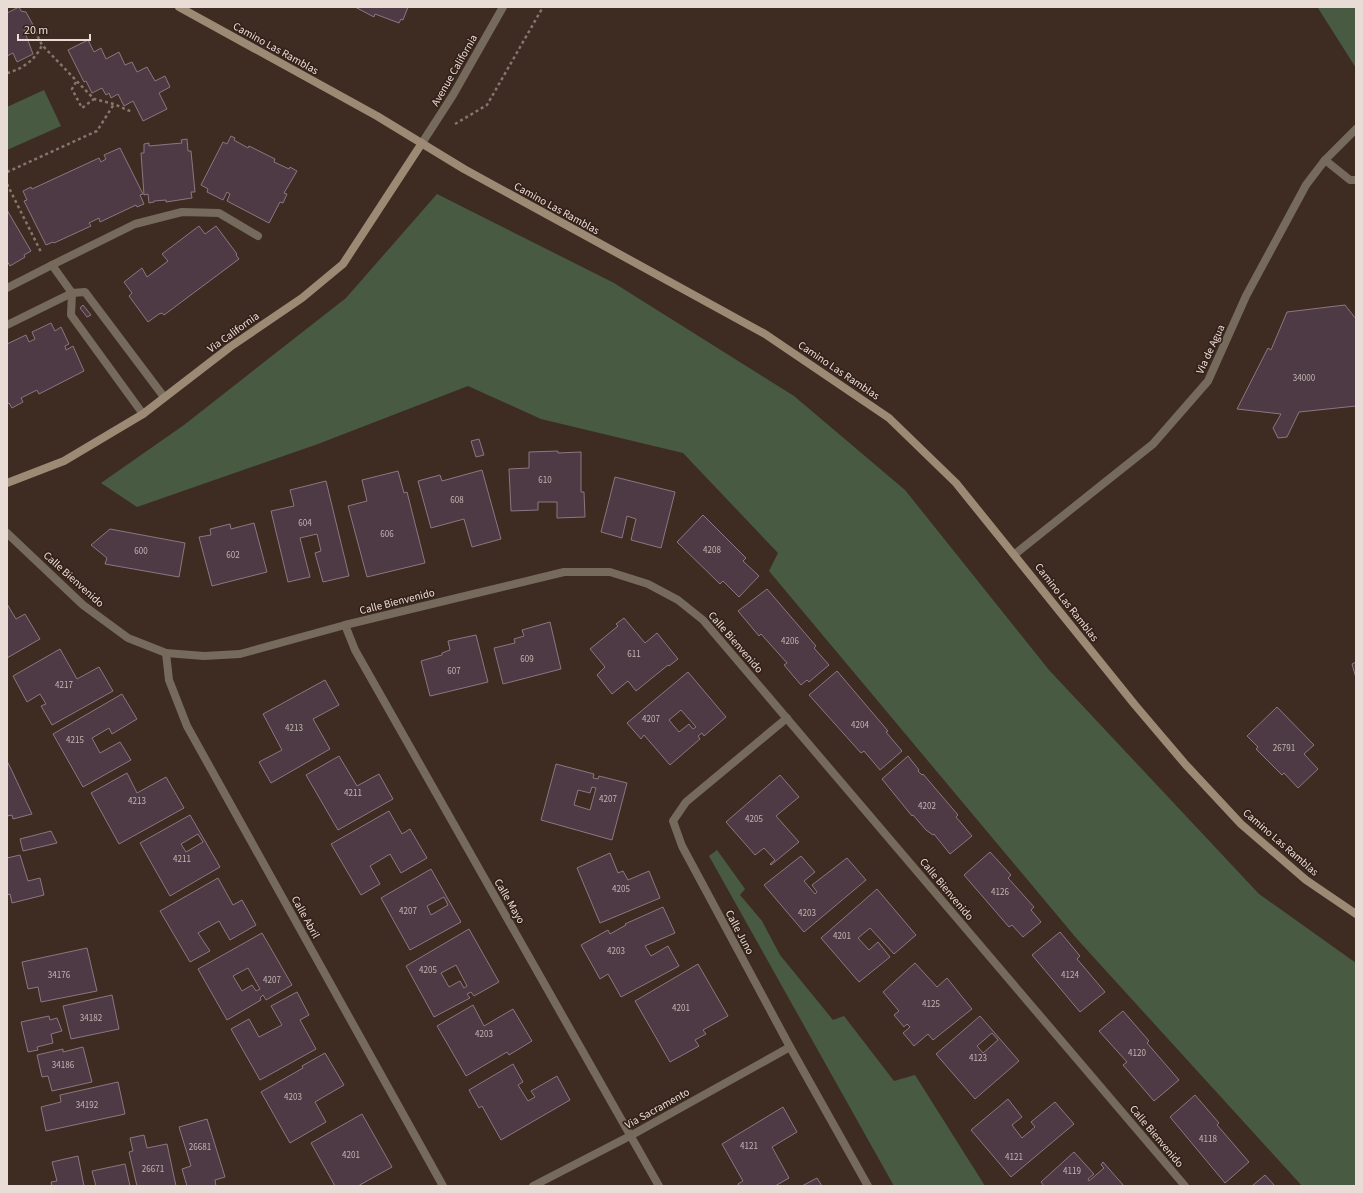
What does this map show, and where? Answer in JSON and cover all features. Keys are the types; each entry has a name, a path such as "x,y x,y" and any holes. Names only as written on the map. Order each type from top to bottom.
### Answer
{"main road":[{"name":"Camino Las Ramblas","path":"179,7 377,116 464,169 765,334 889,418 956,483 1015,554 1140,711 1186,765 1241,824 1306,880 1356,914"},
{"name":"Via California","path":"7,483 64,461 143,414 230,348 302,298 343,264 422,144"}],"street":[{"name":"Avenue California","path":"422,144 453,95 503,7"},
{"name":"Via de Agua","path":"1015,554 1153,444 1208,381 1246,296 1306,185 1325,160 1356,129"},
{"path":"1325,160 1350,180 1356,180"},
{"path":"7,288 135,224 182,212 219,213 258,236"},
{"path":"52,265 72,293 71,315 143,414"},
{"path":"7,325 72,293 85,292 164,397"},
{"name":"Calle Bienvenido","path":"7,533 83,605 128,638 166,653 204,656 240,654 345,625 564,572 610,572 648,584 678,600 703,620 1185,1186"},
{"name":"Calle Mayo","path":"345,625 355,650 659,1186"},
{"name":"Calle Abril","path":"166,653 169,680 187,726 443,1186"},
{"name":"Calle Juno","path":"787,718 686,802 673,821 682,846 790,1047 868,1186"},
{"name":"Via Sacramento","path":"533,1186 630,1136 790,1047"}],"path":[{"path":"448,128 487,105 543,7"},
{"path":"35,31 42,45 94,99 114,104 132,112"},
{"path":"7,73 29,63 37,56 42,45"},
{"path":"76,82 72,89 82,108 94,99"},
{"path":"7,172 98,131 114,104"},
{"path":"7,184 42,254 52,265"}],"green space":[{"path":"1315,7 1356,7 1356,68 1318,8"},
{"path":"44,90 61,126 7,150 7,107"},
{"path":"437,194 614,283 794,396 905,490 1049,670 1259,894 1356,963 1356,1186 1302,1186 1077,939 769,571 778,553 683,453 541,419 468,386 318,444 137,507 101,483 184,425 346,298"},
{"path":"717,850 745,889 740,895 762,921 780,955 833,1020 844,1016 894,1081 915,1075 985,1186 894,1186 709,856"}],"building":[{"path":"19,7 21,11 26,12 33,25 24,30 33,54 17,62 13,53 7,56 7,13"},
{"path":"355,7 408,7 403,20 401,19 399,23 375,14 374,17"},
{"path":"88,40 94,52 101,48 106,59 119,52 125,65 132,62 137,72 147,67 155,81 165,76 170,87 159,93 167,109 143,121 133,101 124,106 118,94 111,98 109,93 106,95 102,88 92,93 86,81 84,82 68,50"},
{"path":"231,136 235,138 234,140 248,148 249,146 275,159 274,162 297,171 284,193 287,194 283,203 280,202 269,223 227,201 230,194 227,192 223,200 207,192 208,189 201,185 223,142 227,144"},
{"path":"187,139 188,151 191,151 195,192 191,192 192,198 166,202 166,200 154,201 149,203 148,194 144,195 141,153 144,153 144,144 149,143 149,146 182,143 181,140"},
{"path":"120,148 143,194 140,195 144,204 137,207 136,205 100,222 99,218 89,223 91,226 54,243 53,242 46,245 24,201 27,200 23,191 31,187 32,189 99,158 101,162 106,159 104,155"},
{"path":"7,210 31,251 24,255 25,257 10,266 7,261"},
{"path":"199,226 205,234 216,226 237,254 236,255 239,259 164,315 162,313 159,314 148,322 129,296 132,293 124,282 142,268 147,277 168,261 162,254"},
{"path":"83,305 91,315 87,317 80,308"},
{"path":"1345,305 1356,319 1356,406 1299,412 1287,437 1278,438 1273,428 1281,414 1237,409 1268,348 1271,350 1287,312"},
{"path":"51,323 55,331 61,327 69,344 65,346 66,350 73,346 84,371 39,394 37,390 21,398 23,402 12,408 9,403 7,404 7,344 26,335 29,342 35,339 32,332"},
{"path":"479,439 484,455 476,457 471,441"},
{"path":"558,451 558,453 581,452 581,492 584,492 585,517 557,518 557,502 538,502 538,510 511,511 509,469 529,468 529,452"},
{"path":"482,470 501,539 472,547 464,519 431,528 418,481 440,475 442,481"},
{"path":"398,471 404,493 407,492 425,563 367,577 348,506 367,501 362,480"},
{"path":"615,477 675,492 661,548 631,540 636,519 627,516 622,538 601,532"},
{"path":"326,481 349,576 323,582 315,553 321,551 317,534 300,538 310,577 288,582 271,511 294,506 290,490"},
{"path":"703,515 746,558 743,561 759,576 739,597 723,581 720,584 677,542"},
{"path":"254,523 267,572 212,586 199,537 211,535 210,529 230,524 231,529"},
{"path":"110,529 185,543 179,577 105,564 107,558 91,545"},
{"path":"767,589 816,646 814,648 829,665 809,682 807,680 801,685 784,665 787,663 761,634 759,636 738,611"},
{"path":"7,604 16,619 25,614 40,639 7,658"},
{"path":"624,618 645,643 657,633 678,659 669,666 668,665 636,691 628,681 612,694 597,675 605,667 590,649 618,626 616,624"},
{"path":"550,622 561,669 503,684 494,648 515,643 514,639 524,636 522,630"},
{"path":"476,635 488,682 430,696 421,661 442,655 442,653 450,650 448,641"},
{"path":"60,649 77,679 99,667 113,691 52,725 41,706 46,704 40,694 27,702 13,676"},
{"path":"1356,662 1356,678 1352,664"},
{"path":"837,671 888,731 886,732 902,751 880,770 864,751 861,753 809,695"},
{"path":"688,672 726,717 704,736 702,733 698,736 700,739 670,765 644,735 641,739 627,723","holes":["681,710 696,727 693,729 689,724 679,732 669,720"]},
{"path":"325,680 339,705 313,719 330,749 271,783 259,762 282,750 263,714"},
{"path":"122,694 137,719 112,734 109,728 92,738 100,753 120,742 131,760 83,787 53,734"},
{"path":"1277,707 1314,745 1304,754 1318,769 1298,788 1284,773 1282,775 1256,749 1258,747 1247,736"},
{"path":"339,756 357,786 379,774 393,799 338,830 306,775"},
{"path":"908,756 919,770 918,771 922,775 923,774 958,815 956,817 972,836 950,854 934,834 933,835 926,830 913,815 912,816 882,779"},
{"path":"7,761 32,814 13,819 12,815 7,816"},
{"path":"556,764 594,774 593,778 598,779 599,776 627,783 612,840 541,820","holes":["592,787 596,788 590,810 574,805 578,790 590,793"]},
{"path":"127,773 137,793 166,777 184,808 119,844 91,793"},
{"path":"780,775 799,797 776,816 799,842 771,865 770,864 775,860 764,848 755,855 726,822"},
{"path":"389,811 402,834 410,829 427,858 401,873 390,854 370,866 380,884 361,895 331,844"},
{"path":"190,815 220,867 170,896 140,843","holes":["198,834 203,842 186,852 181,844"]},
{"path":"51,831 57,843 23,851 20,839"},
{"path":"990,852 1011,875 1008,878 1034,907 1031,910 1041,922 1023,937 1012,925 1009,927 964,875"},
{"path":"610,853 618,873 623,871 628,880 649,871 660,898 600,923 577,868"},
{"path":"20,855 28,881 40,878 44,895 12,903 10,894 7,895 7,858"},
{"path":"801,856 815,872 804,881 815,894 817,892 812,885 847,858 866,880 804,932 764,885"},
{"path":"431,869 461,922 410,950 381,898","holes":["444,897 448,905 431,915 427,906"]},
{"path":"218,878 233,905 242,900 256,925 230,940 219,921 198,933 210,951 190,962 160,911"},
{"path":"877,889 916,935 894,954 870,928 858,938 869,950 878,942 890,957 859,982 821,938"},
{"path":"663,907 675,933 645,946 651,956 668,946 679,966 621,997 608,974 600,979 581,945 608,930 610,934 626,925 625,924"},
{"path":"469,929 499,982 474,996 471,992 467,994 470,998 434,1017 406,966","holes":["456,965 467,986 464,988 460,981 449,987 441,973"]},
{"path":"1060,932 1080,956 1077,959 1105,992 1080,1012 1032,955"},
{"path":"262,933 292,985 266,1000 263,995 260,998 261,1000 227,1020 198,969","holes":["248,968 260,989 256,991 252,985 242,991 233,976"]},
{"path":"87,948 97,991 41,1002 38,987 28,989 22,962"},
{"path":"915,963 937,987 947,978 972,1009 933,1040 928,1034 914,1046 903,1033 910,1027 907,1024 904,1027 894,1015 899,1011 883,992"},
{"path":"698,964 728,1016 703,1030 706,1034 695,1040 699,1046 670,1062 635,1001"},
{"path":"297,992 309,1015 300,1020 316,1049 260,1080 231,1029 249,1019 259,1037 282,1025 271,1006"},
{"path":"112,995 119,1029 71,1039 63,1006"},
{"path":"473,1005 484,1026 513,1009 532,1041 509,1055 507,1052 466,1076 437,1026"},
{"path":"1123,1011 1149,1041 1147,1043 1179,1080 1154,1101 1123,1065 1127,1062 1099,1031"},
{"path":"49,1016 50,1020 57,1018 62,1031 51,1034 53,1043 37,1047 38,1050 28,1052 21,1022"},
{"path":"980,1016 1019,1061 975,1099 936,1054","holes":["992,1033 998,1040 983,1053 977,1046"]},
{"path":"83,1047 92,1082 52,1091 48,1076 42,1077 37,1055 63,1049 63,1052"},
{"path":"325,1053 344,1085 315,1102 326,1122 290,1143 261,1092 303,1068 302,1066"},
{"path":"513,1064 523,1082 518,1085 528,1101 535,1097 531,1091 557,1076 570,1100 501,1140 482,1106 479,1108 469,1090"},
{"path":"118,1082 125,1114 46,1131 41,1107 61,1102 60,1095"},
{"path":"1195,1095 1219,1123 1217,1125 1249,1162 1225,1183 1170,1117"},
{"path":"1008,1099 1022,1117 1012,1125 1022,1138 1035,1127 1031,1122 1055,1102 1074,1124 1011,1177 971,1130"},
{"path":"783,1107 797,1132 772,1147 789,1178 775,1186 739,1186 738,1184 743,1181 722,1144"},
{"path":"362,1114 392,1167 358,1186 335,1186 311,1143"},
{"path":"207,1119 225,1177 215,1180 216,1186 187,1186 182,1169 191,1166 179,1127"},
{"path":"144,1135 147,1148 167,1144 176,1186 137,1186 129,1152 133,1151 130,1138"},
{"path":"1074,1152 1094,1174 1088,1179 1089,1181 1104,1168 1101,1165 1103,1162 1124,1186 1044,1186 1041,1182"},
{"path":"78,1156 84,1186 52,1186 51,1182 57,1181 52,1162"},
{"path":"125,1164 130,1186 96,1186 92,1171"},
{"path":"1265,1175 1275,1186 1252,1186"},
{"path":"817,1178 822,1186 802,1186"}]}
